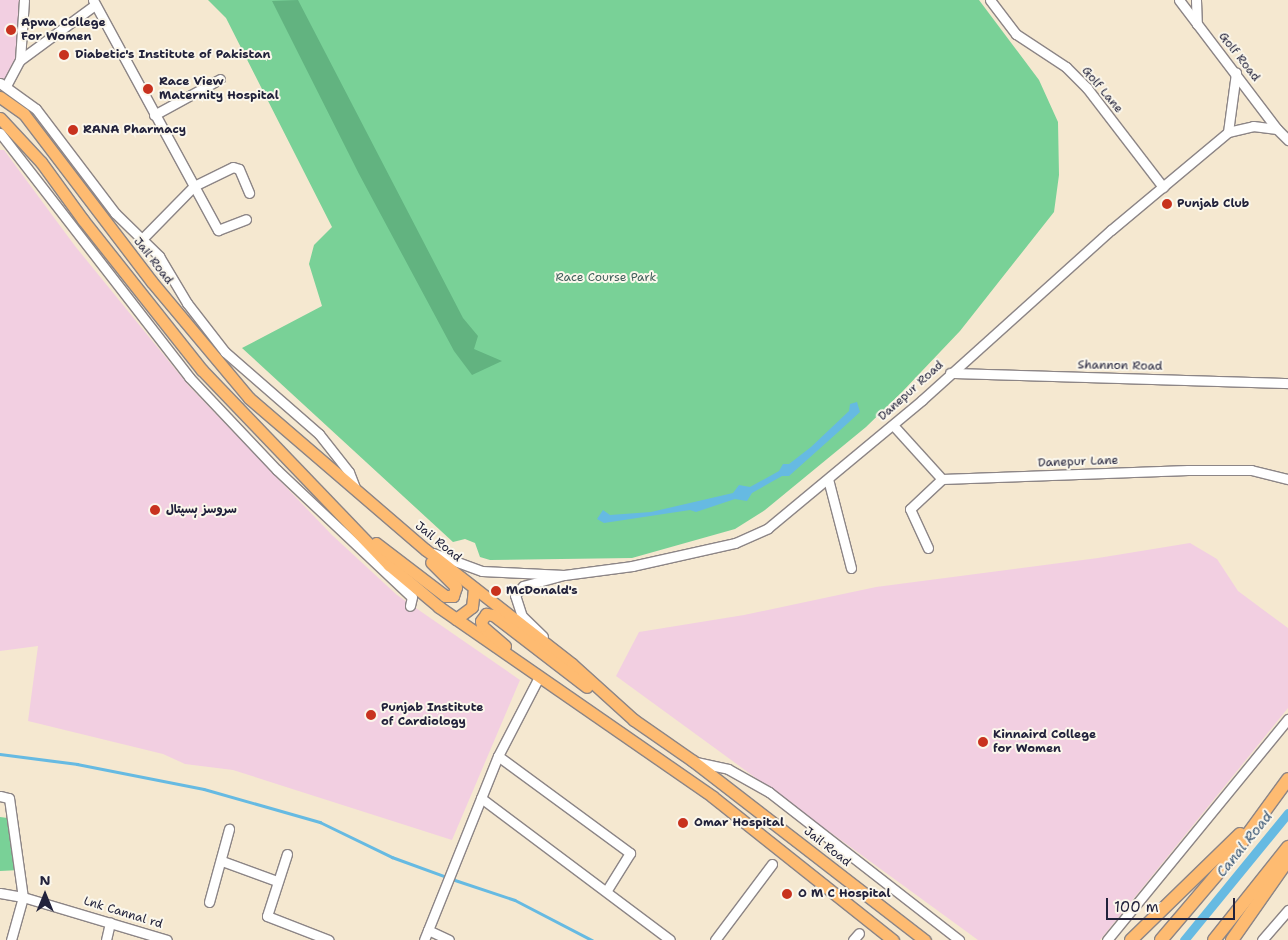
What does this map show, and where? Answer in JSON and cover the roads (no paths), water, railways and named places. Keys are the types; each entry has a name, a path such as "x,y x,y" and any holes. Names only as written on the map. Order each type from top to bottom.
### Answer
{"highway":[{"path":"1161,940 1229,860 1254,823 1288,779"},
{"path":"1131,940 1214,857 1254,823"},
{"path":"1214,940 1288,847"},
{"path":"1232,940 1288,860"}],"main road":[{"name":"Jail Road","path":"0,97 24,114 122,244 249,398 380,512 572,664 634,720 693,761 925,940"},
{"path":"0,118 41,162 83,220 202,370 389,565 456,619 713,797 893,940"},
{"path":"350,523 445,596 453,596 457,590 454,584 380,512"},
{"path":"456,619 472,607 474,588"},
{"path":"539,677 482,626 483,617 493,615 634,720"}],"street":[{"path":"20,60 24,0"},
{"name":"Golf Lane","path":"990,0 1016,34 1066,67 1087,88 1163,187"},
{"name":"Golf Road","path":"1180,0 1277,129 1288,140"},
{"path":"1196,0 1197,24"},
{"path":"246,219 218,230 94,2 20,60 3,84 36,110 115,213 169,268 186,303 224,352 319,434 349,472 357,491"},
{"path":"1236,73 1228,132 1253,126 1277,129"},
{"path":"154,115 220,79"},
{"name":"Danepur Road","path":"572,664 522,616 515,595 523,586 564,575 632,566 735,543 768,528 893,425 950,373 1228,132"},
{"path":"0,133 189,377 277,470 412,597 410,606"},
{"path":"122,244 139,236 194,186 237,167 249,192"},
{"name":"Shannon Road","path":"950,373 1288,383"},
{"path":"893,425 942,480 910,509 928,548"},
{"name":"Danepur Lane","path":"942,480 1188,470 1251,470 1288,479"},
{"path":"828,479 851,568"},
{"name":"Danepur Road","path":"426,550 482,571 564,575"},
{"path":"424,940 498,756 539,677"},
{"path":"1107,940 1288,718"},
{"path":"498,756 630,853 607,890"},
{"path":"693,761 728,770 769,792 959,940"},
{"path":"5,797 23,897 11,940"},
{"path":"481,798 607,890 670,940"},
{"path":"209,902 222,861 229,829"},
{"path":"287,854 267,916 329,940"},
{"path":"222,861 277,881"},
{"path":"715,940 772,864"},
{"name":"Lnk Cannal rd","path":"0,893 23,897 167,940"},
{"path":"1262,940 1288,910"},
{"path":"106,940 110,922"},
{"path":"428,930 449,940"}],"water":[{"path":"857,402 860,412 836,434 789,476 782,476 752,493 747,501 735,499 696,512 690,510 604,523 597,519 603,510 610,515 651,512 733,493 739,485 750,487 779,471 783,464 789,464 811,447 849,411 850,404"}],"waterway":[{"path":"0,754 77,764 204,789 320,822 392,857 447,877"},
{"name":"Canal Road","path":"1184,940 1288,813"},
{"path":"452,879 515,900 592,940"}],"place":[{"name":"Apwa College For Women","path":"11,30"},
{"name":"Diabetic's Institute of Pakistan","path":"64,55"},
{"name":"Race View Maternity Hospital","path":"148,89"},
{"name":"RANA Pharmacy","path":"73,130"},
{"name":"Punjab Club","path":"1167,204"},
{"name":"سروسز ہسپتال","path":"155,510"},
{"name":"McDonald's","path":"496,591"},
{"name":"Punjab Institute of Cardiology","path":"371,715"},
{"name":"Kinnaird College for Women","path":"983,742"},
{"name":"Omar Hospital","path":"683,823"},
{"name":"O M C Hospital","path":"787,894"}],"park label":[{"name":"Race Course Park","path":"606,278"}]}
